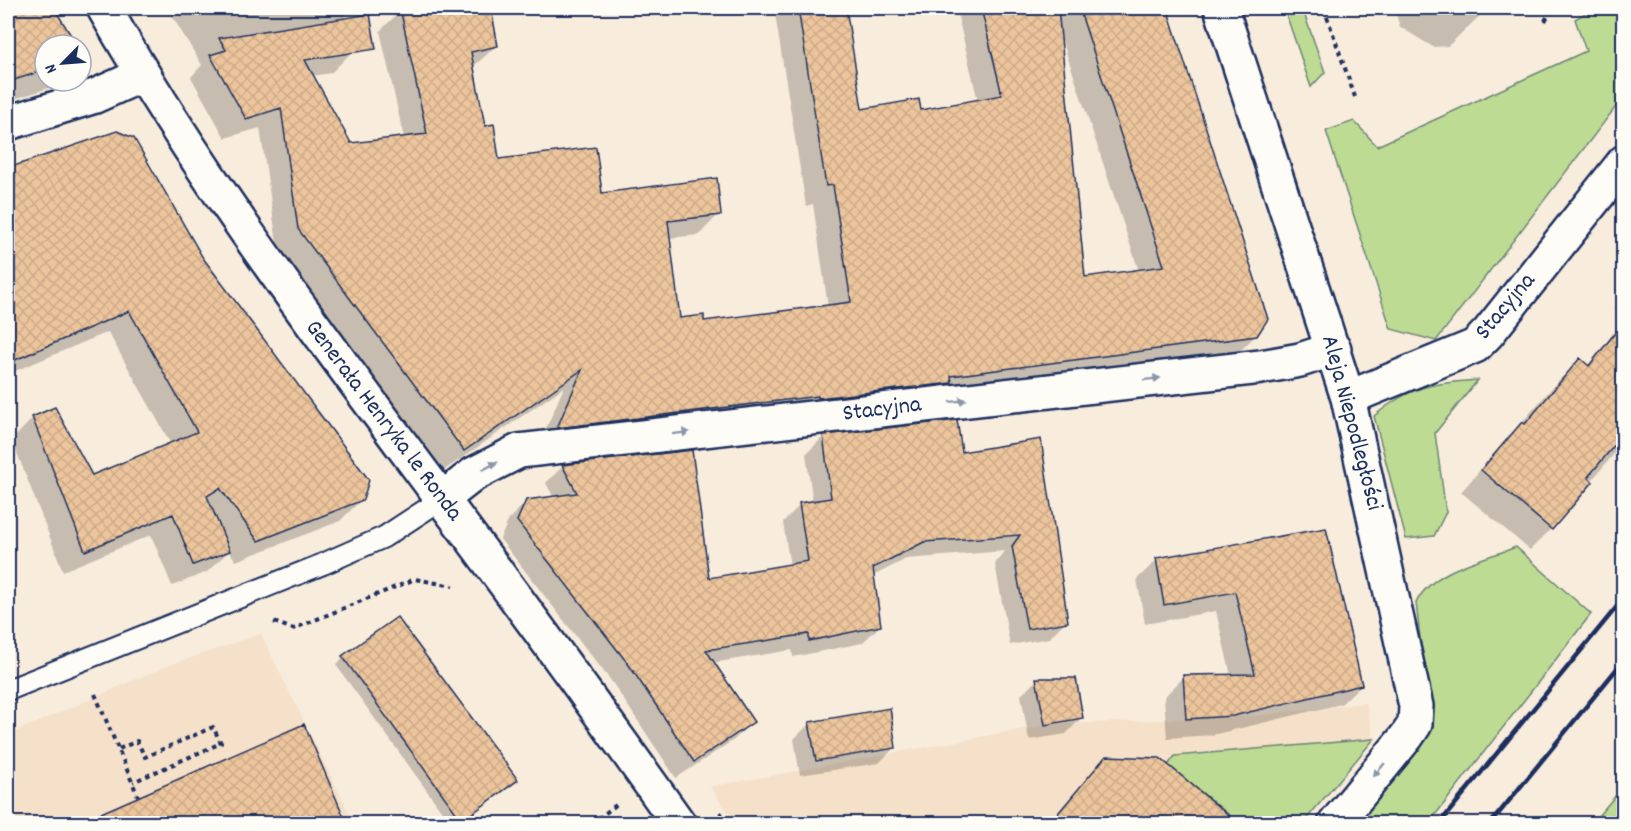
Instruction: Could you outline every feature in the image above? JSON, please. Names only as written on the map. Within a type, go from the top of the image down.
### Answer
[{"type":"street","name":"Generała Henryka le Ronda","points":[[104,8],[142,75],[208,178],[277,278],[442,499],[679,824]]},
{"type":"street","name":"Aleja Niepodległości","points":[[1221,8],[1334,349],[1348,398],[1413,684],[1416,706],[1415,724],[1335,824]]},
{"type":"street","points":[[8,123],[95,96],[142,75]]},
{"type":"street","name":"Stacyjna","points":[[1348,398],[1475,346],[1488,333],[1623,162]]},
{"type":"street","name":"Stacyjna","points":[[442,499],[474,474],[519,451],[1262,366],[1300,360],[1334,349]]},
{"type":"lane","points":[[8,690],[333,560],[384,537],[442,499]]},
{"type":"path","points":[[1324,8],[1355,97]]},
{"type":"path","points":[[1545,21],[1552,8]]},
{"type":"path","points":[[273,622],[293,629],[415,579],[456,587],[489,563]]},
{"type":"path","points":[[91,684],[138,796]]},
{"type":"path","points":[[119,749],[138,741],[145,757],[213,727],[220,743],[133,782]]},
{"type":"path","points":[[591,824],[616,804]]},
{"type":"path","points":[[598,818],[603,824]]},
{"type":"shaded area","points":[[261,634],[354,823],[8,823],[8,735],[167,666]]},
{"type":"shaded area","points":[[1366,703],[1374,739],[1303,823],[736,823],[710,787],[1045,725],[1252,716]]},
{"type":"green space","points":[[1284,8],[1302,8],[1325,72],[1311,87]]},
{"type":"green space","points":[[1594,8],[1623,8],[1623,102],[1618,104],[1436,341],[1391,329],[1326,131],[1354,121],[1377,146],[1586,51],[1575,19]]},
{"type":"green space","points":[[1478,380],[1435,433],[1446,512],[1434,536],[1406,539],[1374,416],[1399,398],[1422,388]]},
{"type":"green space","points":[[1516,547],[1591,614],[1429,823],[1356,824],[1429,714],[1416,603],[1424,591],[1446,574],[1474,561]]},
{"type":"green space","points":[[1374,739],[1303,823],[1239,823],[1168,765],[1175,756]]},
{"type":"green space","points":[[1623,787],[1623,823],[1592,823]]},
{"type":"building","points":[[8,8],[54,8],[70,33],[33,33],[33,74],[8,82]]},
{"type":"building","points":[[400,8],[491,8],[498,46],[471,52],[485,126],[494,124],[499,159],[596,147],[602,193],[717,178],[721,215],[668,221],[680,318],[704,315],[704,321],[851,302],[833,185],[826,186],[798,8],[846,8],[862,109],[919,99],[921,110],[1002,95],[981,8],[1058,8],[1085,277],[1164,266],[1079,8],[1167,8],[1268,319],[1257,336],[951,376],[952,383],[818,398],[818,396],[557,428],[582,370],[464,451],[298,229],[281,108],[246,119],[210,55],[226,50],[219,38],[370,14],[376,49],[305,60],[351,143],[427,134]]},
{"type":"building","points":[[117,131],[134,138],[203,258],[369,480],[363,500],[258,541],[220,488],[207,496],[230,551],[193,565],[173,514],[85,551],[32,417],[55,407],[92,475],[197,432],[129,311],[8,363],[8,168]]},
{"type":"building","points":[[1623,323],[1623,435],[1588,477],[1593,482],[1552,530],[1481,470],[1522,422],[1525,424],[1580,358],[1589,366]]},
{"type":"building","points":[[957,420],[962,452],[1041,439],[1068,622],[1027,629],[1012,546],[1020,535],[924,542],[873,568],[881,626],[809,641],[809,634],[706,650],[754,722],[694,762],[629,665],[517,521],[526,500],[577,493],[562,465],[692,450],[709,578],[808,561],[799,503],[831,498],[823,435]]},
{"type":"building","points":[[1326,528],[1362,685],[1233,716],[1186,719],[1183,675],[1255,674],[1235,592],[1164,605],[1156,558]]},
{"type":"building","points":[[397,617],[518,780],[462,821],[342,656]]},
{"type":"building","points":[[1036,678],[1076,678],[1083,718],[1045,725]]},
{"type":"building","points":[[890,708],[896,748],[816,761],[809,722]]},
{"type":"building","points":[[304,724],[347,824],[76,824]]},
{"type":"building","points":[[1106,756],[1160,758],[1239,824],[1049,824]]},
{"type":"railway","points":[[1439,824],[1624,598]]},
{"type":"railway","points":[[1490,824],[1624,660]]}]
